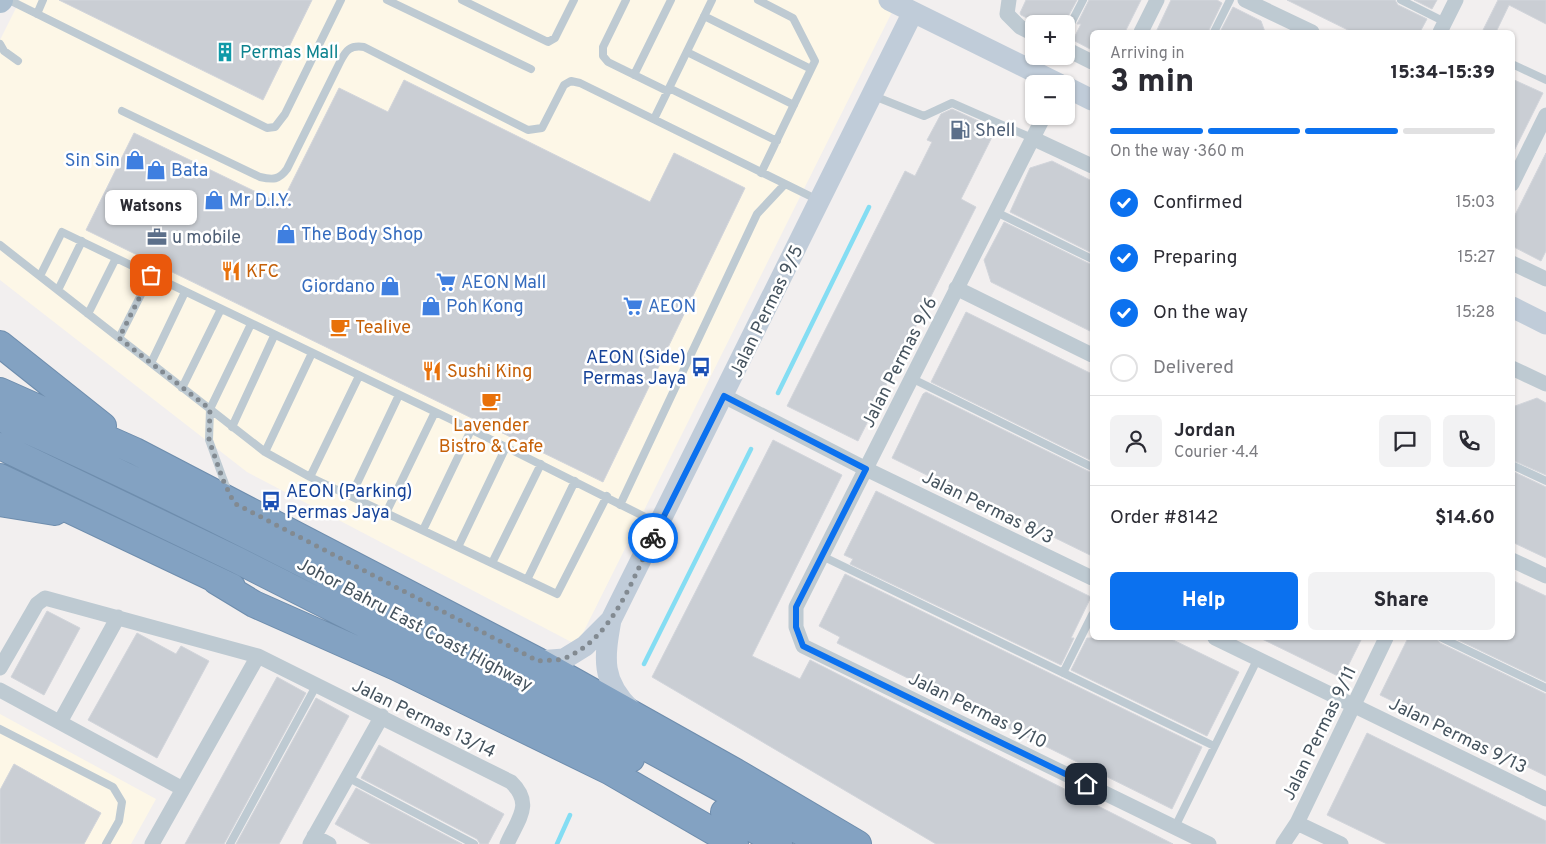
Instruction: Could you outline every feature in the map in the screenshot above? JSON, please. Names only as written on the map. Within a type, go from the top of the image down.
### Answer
[{"type":"highway","points":[[0,344],[135,451]]},
{"type":"highway","points":[[0,391],[135,451],[538,661],[858,844]]},
{"type":"highway","name":"Johor Bahru East Coast Highway","points":[[12,423],[252,538],[562,700],[762,813],[823,844]]},
{"type":"highway","name":"Johor Bahru East Coast Highway","points":[[6,449],[237,560],[526,704],[646,767],[779,844]]},
{"type":"highway","points":[[0,477],[90,518],[216,580],[526,704]]},
{"type":"highway","points":[[0,503],[90,518]]},
{"type":"highway","points":[[216,580],[254,604],[396,667],[609,771],[736,844]]},
{"type":"street","points":[[888,0],[916,6],[1042,75]]},
{"type":"street","points":[[1009,0],[1007,14],[1025,30]]},
{"type":"street","points":[[1142,30],[1157,0]]},
{"type":"street","points":[[1245,0],[1290,28]]},
{"type":"street","points":[[1444,29],[1456,0]]},
{"type":"street","name":"Jalan Permas 9/5","points":[[640,718],[620,699],[607,677],[605,655],[611,620],[660,525],[916,6]]},
{"type":"street","points":[[1075,54],[1090,61]]},
{"type":"street","points":[[1075,92],[1090,99]]},
{"type":"street","points":[[1515,178],[1546,115]]},
{"type":"street","name":"Jalan Permas 9/6","points":[[796,627],[796,607],[994,211],[1039,125]]},
{"type":"street","points":[[1032,138],[1090,165]]},
{"type":"street","points":[[1515,264],[1545,278]]},
{"type":"street","points":[[956,288],[1090,354]]},
{"type":"street","points":[[1515,308],[1546,324]]},
{"type":"street","points":[[1515,373],[1546,384]]},
{"type":"street","name":"Jalan Permas 8/3","points":[[724,396],[866,469],[1090,577]]},
{"type":"street","points":[[1515,561],[1546,576]]},
{"type":"street","name":"Jalan Permas 13/14","points":[[0,668],[40,600],[50,598],[258,656],[316,686],[382,716],[511,782],[522,792],[524,806],[507,844]]},
{"type":"street","points":[[60,722],[118,617]]},
{"type":"street","name":"Jalan Permas 9/5","points":[[538,661],[564,659],[585,646],[611,620]]},
{"type":"street","name":"Jalan Permas 9/10","points":[[796,627],[803,646],[1209,844]]},
{"type":"street","points":[[1219,640],[1353,705]]},
{"type":"street","name":"Jalan Permas 9/11","points":[[1283,844],[1297,823],[1385,640]]},
{"type":"street","points":[[152,844],[258,656]]},
{"type":"street","points":[[0,690],[184,789]]},
{"type":"street","name":"Jalan Permas 9/13","points":[[1353,705],[1546,799]]},
{"type":"street","points":[[329,844],[312,840],[382,716]]},
{"type":"street","points":[[1297,823],[1336,843]]},
{"type":"lane","points":[[9,0],[268,128],[275,128],[285,114],[341,0]]},
{"type":"lane","points":[[36,14],[43,0]]},
{"type":"lane","points":[[387,0],[531,69]]},
{"type":"lane","points":[[462,0],[548,42],[555,38],[574,0]]},
{"type":"lane","points":[[626,0],[602,51],[608,62],[777,141]]},
{"type":"lane","points":[[634,75],[671,0]]},
{"type":"lane","points":[[654,119],[712,0]]},
{"type":"lane","points":[[758,0],[793,18],[815,61],[761,172]]},
{"type":"lane","points":[[1075,16],[1083,0]]},
{"type":"lane","points":[[1215,30],[1230,0]]},
{"type":"lane","points":[[1400,0],[1444,29]]},
{"type":"lane","points":[[704,16],[811,69]]},
{"type":"lane","points":[[0,44],[4,51],[18,61]]},
{"type":"lane","points":[[122,111],[260,177],[273,180],[281,176],[287,168],[346,50],[354,46],[364,47],[528,130],[542,128],[564,85],[571,81],[580,83],[820,201]]},
{"type":"lane","points":[[687,52],[794,105]]},
{"type":"lane","points":[[1515,65],[1546,80]]},
{"type":"lane","points":[[872,95],[924,116],[952,103],[1032,138]]},
{"type":"lane","points":[[620,505],[757,214],[785,184]]},
{"type":"lane","points":[[994,211],[1090,258]]},
{"type":"lane","points":[[40,276],[62,232],[274,336],[435,412],[606,496],[660,525]]},
{"type":"lane","points":[[58,290],[82,242]]},
{"type":"lane","points":[[0,245],[265,452],[310,477],[557,594],[606,496]]},
{"type":"lane","points":[[88,314],[116,258]]},
{"type":"lane","points":[[119,338],[151,275]]},
{"type":"lane","points":[[151,363],[185,292]]},
{"type":"lane","points":[[182,388],[221,309]]},
{"type":"lane","points":[[234,503],[223,480],[209,440],[210,409],[250,324]]},
{"type":"lane","points":[[232,426],[274,336]]},
{"type":"lane","points":[[265,452],[312,353]]},
{"type":"lane","points":[[310,477],[359,376]]},
{"type":"lane","points":[[911,378],[1090,465]]},
{"type":"lane","points":[[351,496],[399,395]]},
{"type":"lane","points":[[386,513],[435,412]]},
{"type":"lane","points":[[423,530],[471,430]]},
{"type":"lane","points":[[458,547],[506,447]]},
{"type":"lane","points":[[492,563],[541,464]]},
{"type":"lane","points":[[1515,466],[1546,481]]},
{"type":"lane","points":[[527,580],[575,481]]},
{"type":"lane","points":[[822,556],[1214,746]]},
{"type":"lane","points":[[1064,674],[1090,620]]},
{"type":"lane","points":[[1446,640],[1546,688]]},
{"type":"lane","points":[[1175,827],[1258,658]]},
{"type":"lane","points":[[230,844],[316,686]]},
{"type":"lane","points":[[0,729],[113,787],[122,802],[119,821],[106,844]]},
{"type":"lane","points":[[347,777],[474,844]]},
{"type":"shaded area","points":[[20,0],[898,0],[577,645],[247,472],[0,280],[0,40]]},
{"type":"shaded area","points":[[0,714],[156,799],[131,844],[0,844]]},
{"type":"building","name":"Permas Mall","points":[[59,0],[312,0],[263,100]]},
{"type":"building","points":[[1026,0],[1077,0],[1069,15],[1025,15],[1025,17],[1020,13]]},
{"type":"building","points":[[1089,0],[1141,0],[1126,30],[1090,30],[1090,49],[1075,41],[1075,36],[1081,24],[1077,24]]},
{"type":"building","points":[[1171,0],[1217,0],[1222,3],[1209,30],[1157,30]]},
{"type":"building","points":[[1287,0],[1395,0],[1398,5],[1427,19],[1421,30],[1348,30]]},
{"type":"building","points":[[1414,0],[1437,0],[1432,9]]},
{"type":"building","points":[[1498,0],[1546,0],[1546,24],[1509,5],[1497,30],[1483,30]]},
{"type":"building","points":[[1233,7],[1261,21],[1264,30],[1221,30]]},
{"type":"building","name":"AEON Mall","points":[[404,80],[650,202],[674,153],[745,188],[603,482],[86,230],[134,133],[281,204],[339,88],[388,112]]},
{"type":"building","points":[[1515,80],[1543,93],[1515,149]]},
{"type":"building","points":[[952,109],[996,129],[961,199],[976,207],[858,441],[787,406],[905,171],[915,176],[932,142],[927,140],[941,114]]},
{"type":"building","points":[[1546,153],[1546,251],[1541,261],[1515,248],[1515,215]]},
{"type":"building","points":[[1052,161],[1090,180],[1090,252],[1010,212],[1030,168]]},
{"type":"building","points":[[1004,222],[1090,264],[1090,331],[991,282],[984,260]]},
{"type":"building","points":[[966,312],[1090,373],[1090,460],[931,382]]},
{"type":"building","points":[[926,392],[1090,472],[1090,555],[892,458],[923,394]]},
{"type":"building","points":[[1537,398],[1546,403],[1546,475],[1515,461],[1515,406]]},
{"type":"building","points":[[773,440],[842,475],[752,656],[800,679],[810,660],[1173,844],[936,844],[652,677]]},
{"type":"building","points":[[1515,472],[1546,487],[1546,558],[1515,543]]},
{"type":"building","points":[[876,491],[1090,597],[1090,599],[1071,638],[1074,638],[1061,665],[850,564],[853,559],[844,555]]},
{"type":"building","points":[[845,574],[1202,747],[1172,809],[837,643],[840,637],[819,626]]},
{"type":"building","points":[[1515,581],[1546,596],[1546,682],[1458,640],[1515,640]]},
{"type":"building","points":[[47,611],[80,628],[44,695],[11,677]]},
{"type":"building","points":[[137,633],[176,654],[181,646],[209,661],[157,758],[88,720]]},
{"type":"building","points":[[1087,638],[1090,638],[1090,640],[1173,640],[1239,672],[1207,736],[1071,670]]},
{"type":"building","points":[[1264,640],[1361,640],[1342,678]]},
{"type":"building","points":[[1407,640],[1438,640],[1440,643],[1546,694],[1546,776],[1380,695]]},
{"type":"building","points":[[277,677],[306,693],[224,844],[185,844]]},
{"type":"building","points":[[316,698],[349,716],[279,844],[236,844]]},
{"type":"building","points":[[1367,733],[1546,821],[1546,844],[1387,844],[1327,815]]},
{"type":"building","points":[[379,745],[504,814],[488,844],[480,844],[477,839],[361,778]]},
{"type":"building","points":[[14,764],[101,813],[84,844],[0,844],[0,790]]},
{"type":"building","points":[[356,788],[462,844],[371,844],[335,824]]},
{"type":"waterway","points":[[778,393],[869,207]]},
{"type":"waterway","points":[[644,664],[751,449]]},
{"type":"waterway","points":[[557,844],[570,815]]},
{"type":"way so far","points":[[151,275],[119,338],[210,409],[209,440],[223,480],[234,503],[538,661],[564,659],[585,646],[611,620],[653,538]]},
{"type":"place","name":"Permas Mall","points":[[225,52]]},
{"type":"place","name":"Shell","points":[[960,130]]},
{"type":"place","name":"Sin Sin","points":[[135,160]]},
{"type":"place","name":"Bata","points":[[156,170]]},
{"type":"place","name":"Mr D.I.Y.","points":[[214,200]]},
{"type":"place","name":"The Body Shop","points":[[286,234]]},
{"type":"place","name":"u mobile","points":[[157,237]]},
{"type":"place","name":"KFC","points":[[231,271]]},
{"type":"place","name":"Watsons","points":[[151,275]]},
{"type":"place","name":"AEON Mall","points":[[446,282]]},
{"type":"place","name":"Giordano","points":[[390,286]]},
{"type":"place","name":"Poh Kong","points":[[431,306]]},
{"type":"place","name":"AEON","points":[[633,306]]},
{"type":"place","name":"Tealive","points":[[340,327]]},
{"type":"place","name":"AEON (Side) Permas Jaya","points":[[701,367]]},
{"type":"place","name":"Sushi King","points":[[432,371]]},
{"type":"place","name":"Lavender Bistro & Cafe","points":[[491,401]]},
{"type":"place","name":"AEON (Parking) Permas Jaya","points":[[271,501]]},
{"type":"route","points":[[653,538],[724,396],[866,469],[796,607],[796,627],[803,646],[1086,784]]}]
